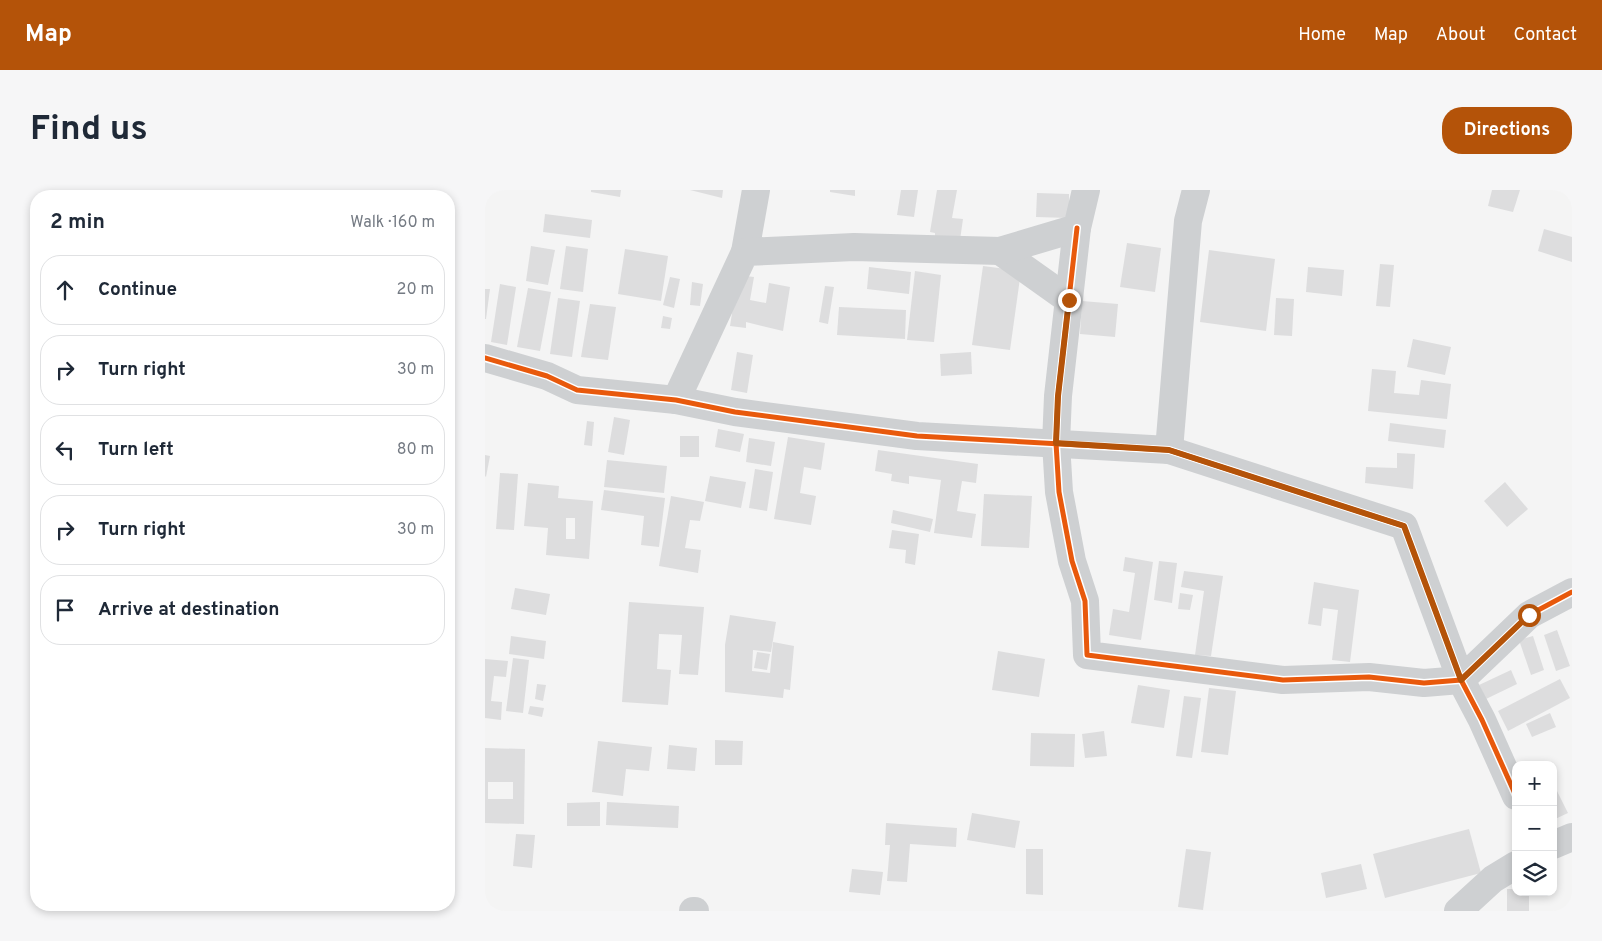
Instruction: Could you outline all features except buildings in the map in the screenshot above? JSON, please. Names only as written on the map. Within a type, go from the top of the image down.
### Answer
[{"type":"street","points":[[677,400],[745,252],[756,190]]},
{"type":"street","points":[[1087,190],[1077,228],[1058,396],[1056,443],[1059,492],[1072,561],[1085,601],[1087,655],[1283,680],[1369,677],[1424,683],[1461,680],[1529,615],[1572,592]]},
{"type":"street","points":[[1169,450],[1188,221],[1196,190]]},
{"type":"street","points":[[745,252],[854,247],[999,251],[1077,228]]},
{"type":"street","points":[[999,251],[1069,300]]},
{"type":"street","points":[[485,358],[547,376],[577,390],[677,400],[735,412],[917,436],[1169,450],[1404,526],[1461,680],[1482,720],[1512,787]]},
{"type":"street","points":[[1557,842],[1572,836]]},
{"type":"street","points":[[1458,911],[1493,879],[1512,867]]},
{"type":"cycle path","points":[[1077,228],[1058,396],[1056,443],[1059,492],[1072,561],[1085,601],[1087,655],[1283,680],[1369,677],[1424,683],[1461,680],[1482,720],[1512,787]]},
{"type":"cycle path","points":[[485,358],[547,376],[577,390],[676,400],[735,412],[917,436],[1169,450],[1404,526],[1461,680],[1529,615],[1572,592]]},
{"type":"route","points":[[1069,300],[1058,396],[1056,443],[1169,450],[1404,526],[1461,680],[1529,615]]}]
